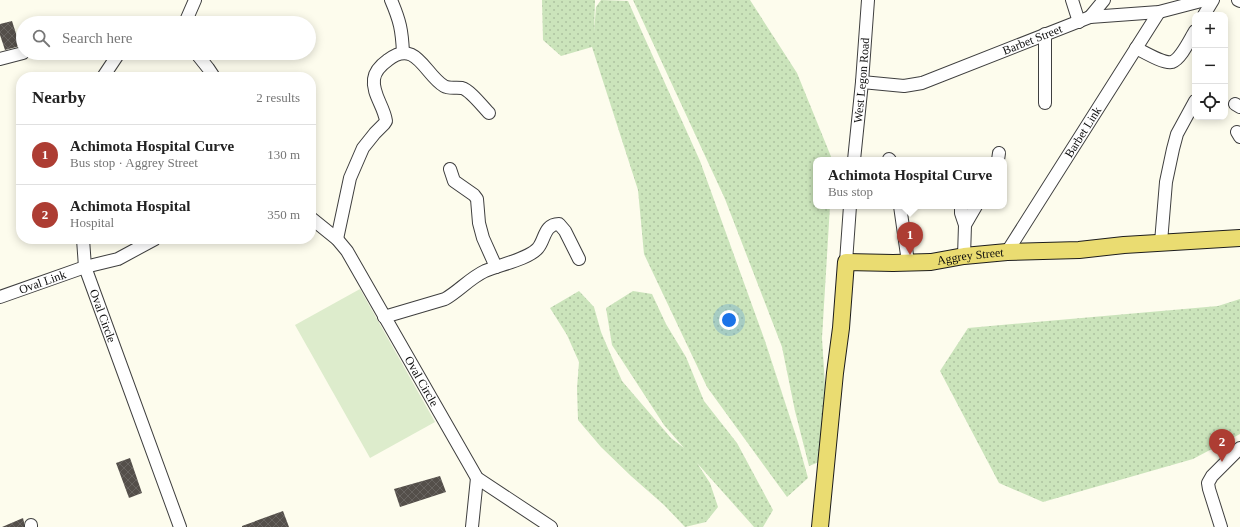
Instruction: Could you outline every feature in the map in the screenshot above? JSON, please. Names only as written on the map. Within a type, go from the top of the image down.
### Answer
[{"type":"main road","name":"Aggrey Street","points":[[846,262],[931,262],[964,256],[1007,252],[1079,250],[1161,242],[1240,238]]},
{"type":"main road","points":[[820,527],[834,373],[841,328],[846,262]]},
{"type":"street","points":[[188,16],[195,0]]},
{"type":"street","points":[[391,0],[402,29],[403,53]]},
{"type":"street","name":"West Legon Road","points":[[854,157],[868,0]]},
{"type":"street","points":[[1072,0],[1079,22]]},
{"type":"street","points":[[1090,17],[1104,0]]},
{"type":"street","name":"Barbet Street","points":[[862,82],[904,86],[922,83],[1090,17],[1159,12],[1205,0]]},
{"type":"street","points":[[1206,12],[1213,0]]},
{"type":"street","name":"Barbet Link","points":[[1007,252],[1159,12]]},
{"type":"street","points":[[1045,34],[1045,103]]},
{"type":"street","points":[[1136,48],[1166,61],[1172,62],[1183,52],[1192,36]]},
{"type":"street","points":[[337,239],[350,178],[363,148],[386,120],[375,92],[374,82],[375,74],[388,60],[403,53],[411,54],[418,59],[445,87],[463,88],[468,91],[489,113]]},
{"type":"street","points":[[0,59],[16,55]]},
{"type":"street","points":[[106,72],[114,60]]},
{"type":"street","points":[[202,60],[211,72]]},
{"type":"street","points":[[1161,242],[1166,182],[1173,149],[1177,134],[1192,106]]},
{"type":"street","points":[[450,169],[454,181],[474,195],[476,199],[479,223],[483,238],[496,267]]},
{"type":"street","points":[[846,262],[850,209]]},
{"type":"street","points":[[900,209],[908,262]]},
{"type":"street","points":[[961,209],[965,225],[964,256]]},
{"type":"street","points":[[965,225],[974,209]]},
{"type":"street","name":"Oval Circle","points":[[316,222],[337,239],[358,269],[384,317],[478,478],[551,527]]},
{"type":"street","points":[[384,317],[445,299],[483,272],[527,256],[538,248],[548,229],[552,225],[559,224],[565,230],[579,259]]},
{"type":"street","name":"Oval Circle","points":[[84,244],[85,267],[180,527]]},
{"type":"street","name":"Oval Link","points":[[0,296],[85,267],[118,259],[146,244]]},
{"type":"street","points":[[1221,527],[1208,483],[1212,476],[1240,448]]},
{"type":"street","points":[[472,527],[478,478]]},
{"type":"green space","points":[[542,0],[595,0],[594,32],[596,7],[601,0],[628,1],[700,161],[765,341],[798,442],[808,478],[787,497],[707,387],[644,254],[638,190],[592,47],[561,56],[543,40]]},
{"type":"green space","points":[[633,0],[750,0],[797,73],[831,157],[813,157],[813,209],[830,209],[822,338],[826,401],[824,460],[809,466],[795,411],[782,347],[725,199]]},
{"type":"green space","points":[[360,289],[435,422],[370,458],[295,325]]},
{"type":"green space","points":[[579,291],[594,307],[601,332],[622,381],[671,438],[684,448],[664,425],[612,345],[606,308],[633,291],[652,294],[666,324],[686,357],[704,401],[737,443],[773,510],[763,527],[754,527],[697,463],[710,483],[718,507],[706,522],[685,527],[664,505],[601,447],[578,420],[577,388],[579,362],[567,335],[550,308]]},
{"type":"green space","points":[[1240,299],[1240,434],[1193,459],[1043,502],[999,483],[940,371],[968,328],[1218,306]]},
{"type":"building","points":[[12,21],[16,34],[16,47],[5,50],[0,35],[0,24]]},
{"type":"building","points":[[130,458],[142,493],[129,498],[116,463]]},
{"type":"building","points":[[440,476],[446,492],[400,507],[394,489]]},
{"type":"building","points":[[283,511],[289,527],[242,527],[242,526]]},
{"type":"building","points":[[23,518],[24,527],[2,527]]},
{"type":"place","name":"Achimota Hospital Curve","points":[[910,255]]},
{"type":"place","name":"Achimota Hospital","points":[[1222,462]]}]
